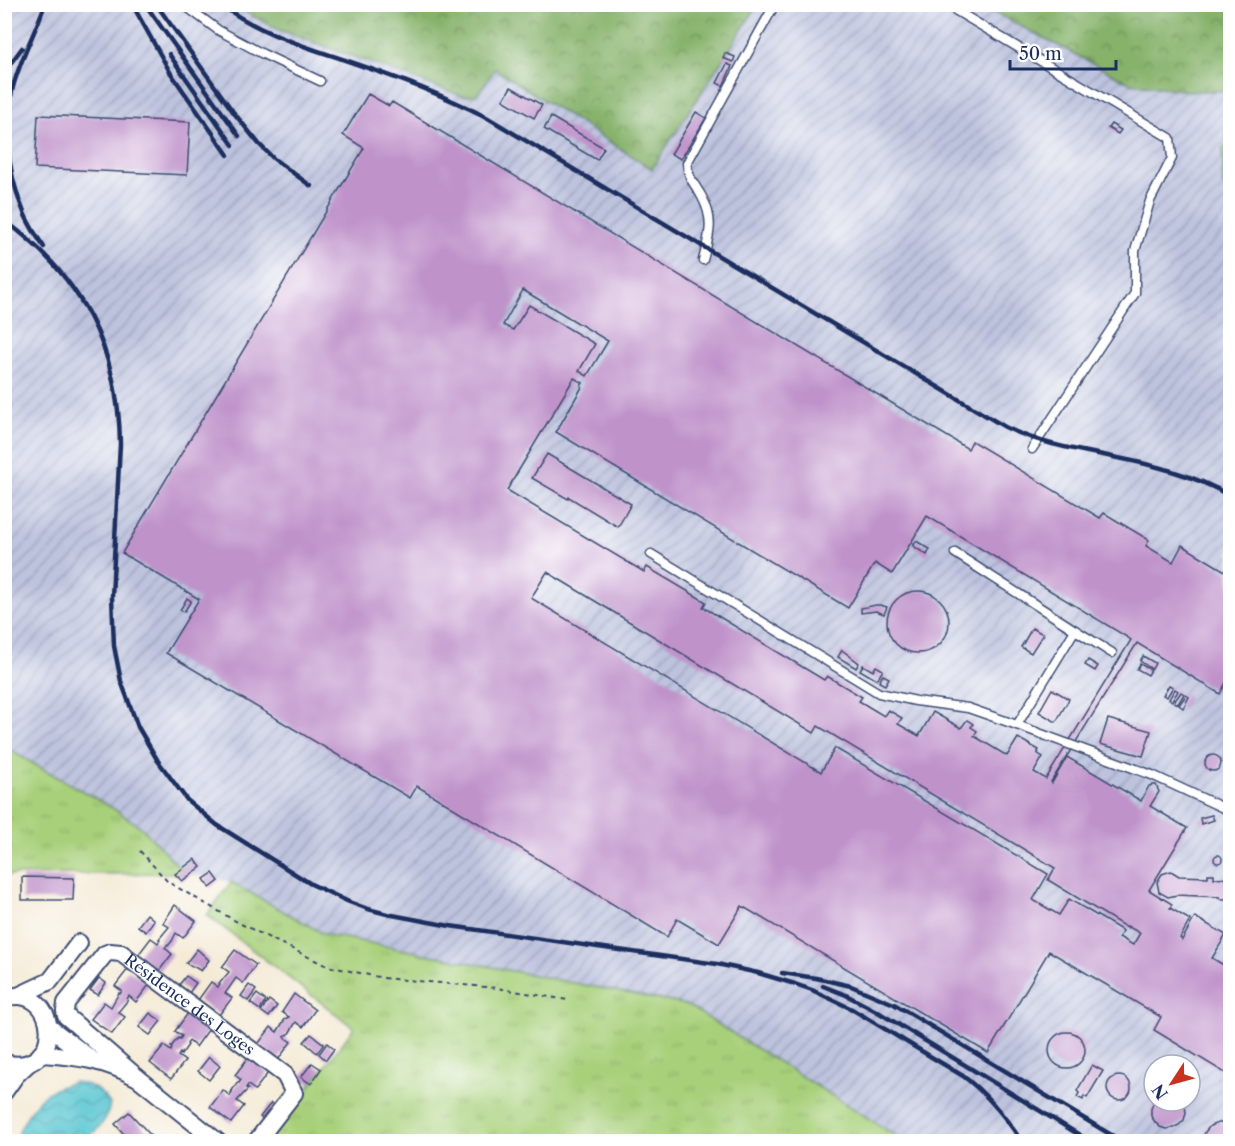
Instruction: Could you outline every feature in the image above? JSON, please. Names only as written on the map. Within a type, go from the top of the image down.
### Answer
[{"type":"street","points":[[11,997],[50,981],[79,943]]},
{"type":"street","name":"Résidence des Loges","points":[[138,1078],[66,1016],[66,1003],[105,954],[110,952],[121,953],[285,1075],[294,1093],[256,1142]]},
{"type":"street","points":[[4,1092],[16,1075],[46,1046],[49,1037],[50,981]]},
{"type":"street","points":[[11,997],[34,1002],[41,1008],[48,1022],[92,1059]]},
{"type":"street","points":[[4,1063],[21,1065],[35,1058],[92,1059],[124,1070],[138,1078],[218,1142]]},
{"type":"lane","points":[[183,4],[218,30],[320,81]]},
{"type":"lane","points":[[703,260],[710,232],[709,215],[702,196],[688,173],[687,163],[775,4]]},
{"type":"lane","points":[[945,4],[1170,138],[1172,158],[1150,201],[1135,251],[1135,293],[1032,449]]},
{"type":"lane","points":[[955,553],[1112,653]]},
{"type":"lane","points":[[651,554],[879,693],[968,708],[1152,775],[1230,811]]},
{"type":"lane","points":[[1017,725],[1075,630]]},
{"type":"path","points":[[140,851],[168,882],[241,924],[327,966],[383,978],[497,988],[568,1000]]},
{"type":"shaded area","points":[[5,5],[1230,5],[1230,1141],[905,1141],[687,1005],[324,934],[231,882],[185,873],[141,827],[111,807],[5,747]]},
{"type":"green space","points":[[233,5],[758,5],[652,169],[495,69],[477,95],[462,96],[277,29]]},
{"type":"green space","points":[[980,5],[1230,5],[1230,91],[1188,91],[1130,83]]},
{"type":"green space","points":[[1230,142],[1230,186],[1223,185],[1223,147]]},
{"type":"green space","points":[[4,747],[111,807],[141,827],[185,873],[5,875]]},
{"type":"green space","points":[[231,882],[324,934],[687,1005],[905,1141],[268,1141],[354,1028],[207,915]]},
{"type":"water","points":[[74,1082],[95,1088],[110,1104],[104,1121],[97,1129],[84,1141],[15,1141],[26,1117],[43,1096],[54,1089]]},
{"type":"building","points":[[725,53],[735,57],[733,62],[723,58]]},
{"type":"building","points":[[727,64],[732,66],[723,86],[717,83]]},
{"type":"building","points":[[511,87],[542,105],[534,118],[503,100]]},
{"type":"building","points":[[368,94],[389,106],[392,102],[968,449],[972,441],[1100,518],[1104,513],[1149,540],[1146,546],[1173,562],[1182,545],[1230,574],[1230,675],[1220,694],[1137,643],[1051,782],[1067,757],[1141,801],[1149,786],[1156,785],[1159,792],[1150,806],[1187,828],[1149,890],[1172,904],[1170,908],[1190,920],[1180,938],[1182,940],[1195,917],[1226,935],[1212,958],[1230,969],[1230,1076],[1202,1059],[1202,1053],[1192,1053],[1154,1030],[1161,1017],[1049,951],[988,1053],[742,906],[719,944],[677,919],[667,937],[417,786],[410,798],[166,653],[199,599],[122,553],[364,148],[343,135]],"holes":[[[523,290],[608,341],[587,376],[579,371],[595,344],[529,305],[513,330],[503,325]],[[574,378],[583,383],[582,387],[556,432],[848,608],[875,563],[892,574],[927,516],[1131,640],[1046,779],[1034,772],[1043,757],[1037,753],[1039,750],[1018,738],[1007,756],[974,736],[977,731],[967,720],[961,728],[933,712],[919,736],[898,724],[902,718],[888,710],[884,716],[859,701],[862,697],[827,676],[824,680],[703,607],[706,602],[647,567],[644,572],[507,490]],[[547,572],[814,733],[818,726],[1055,868],[1048,880],[1127,928],[1127,926],[1140,933],[1133,945],[1119,937],[1123,931],[1069,899],[1059,915],[1033,900],[1048,874],[835,748],[821,772],[531,598]]]},
{"type":"building","points":[[696,112],[706,118],[681,159],[671,154]]},
{"type":"building","points":[[38,115],[190,122],[187,175],[35,168]]},
{"type":"building","points":[[551,117],[604,148],[597,160],[544,129]]},
{"type":"building","points":[[1111,124],[1121,130],[1118,134],[1108,128]]},
{"type":"building","points":[[547,454],[631,504],[618,527],[569,497],[568,499],[532,478]]},
{"type":"building","points":[[916,541],[930,549],[927,555],[913,546]]},
{"type":"building","points":[[918,591],[935,596],[940,600],[944,605],[949,622],[944,639],[940,644],[935,648],[918,653],[901,648],[896,644],[892,639],[887,622],[892,605],[896,600],[901,596]]},
{"type":"building","points":[[187,598],[191,601],[184,612],[180,610]]},
{"type":"building","points":[[876,605],[887,607],[884,614],[876,611],[861,613],[861,608]]},
{"type":"building","points":[[1032,628],[1043,634],[1031,653],[1021,647]]},
{"type":"building","points":[[842,650],[859,663],[856,668],[838,657]]},
{"type":"building","points":[[1143,656],[1155,663],[1152,669],[1140,661]]},
{"type":"building","points":[[1088,660],[1098,666],[1095,671],[1085,665]]},
{"type":"building","points":[[1140,664],[1151,670],[1148,675],[1137,669]]},
{"type":"building","points":[[863,665],[873,671],[876,666],[883,670],[877,680],[860,670]]},
{"type":"building","points":[[883,675],[889,678],[885,685],[879,682]]},
{"type":"building","points":[[1169,685],[1173,687],[1167,697],[1163,695]]},
{"type":"building","points":[[1052,689],[1069,699],[1056,722],[1039,712]]},
{"type":"building","points":[[1175,689],[1178,691],[1172,701],[1169,699]]},
{"type":"building","points":[[1181,692],[1184,694],[1178,704],[1174,702]]},
{"type":"building","points":[[1186,695],[1189,697],[1183,708],[1179,705]]},
{"type":"building","points":[[1108,719],[1151,731],[1143,756],[1100,744]]},
{"type":"building","points":[[1213,755],[1221,763],[1213,771],[1205,763]]},
{"type":"building","points":[[1212,815],[1214,820],[1201,824],[1200,818]]},
{"type":"building","points":[[1218,855],[1222,859],[1218,863],[1214,859]]},
{"type":"building","points":[[195,859],[201,867],[182,881],[175,874]]},
{"type":"building","points":[[1171,871],[1179,876],[1208,877],[1208,874],[1214,874],[1214,878],[1230,877],[1230,899],[1177,895],[1168,897],[1159,892],[1157,882],[1162,874]]},
{"type":"building","points":[[213,873],[219,881],[210,888],[204,879]]},
{"type":"building","points":[[22,877],[74,878],[73,900],[22,900]]},
{"type":"building","points":[[175,905],[196,921],[183,938],[176,933],[167,945],[165,948],[172,954],[159,971],[138,955],[151,938],[158,943],[169,927],[163,923]]},
{"type":"building","points":[[147,914],[154,920],[146,932],[138,926]]},
{"type":"building","points":[[197,949],[209,960],[201,971],[186,963]]},
{"type":"building","points":[[235,950],[256,965],[243,983],[236,978],[225,993],[232,998],[219,1015],[198,1000],[211,982],[218,987],[220,985],[229,972],[222,967]]},
{"type":"building","points":[[128,969],[149,985],[136,1002],[129,996],[118,1012],[125,1017],[112,1034],[91,1019],[104,1002],[111,1007],[122,991],[115,986]]},
{"type":"building","points":[[186,976],[196,983],[189,993],[179,985]]},
{"type":"building","points":[[99,978],[106,983],[98,995],[90,990]]},
{"type":"building","points":[[249,985],[256,990],[248,1001],[241,996]]},
{"type":"building","points":[[257,994],[266,1001],[260,1010],[250,1003]]},
{"type":"building","points":[[294,994],[315,1010],[303,1027],[296,1022],[288,1035],[284,1037],[291,1042],[278,1060],[258,1044],[271,1027],[277,1032],[285,1019],[289,1017],[282,1012]]},
{"type":"building","points":[[269,1000],[277,1006],[269,1017],[261,1011]]},
{"type":"building","points":[[150,1013],[161,1021],[150,1035],[139,1027]]},
{"type":"building","points":[[188,1013],[209,1029],[196,1047],[189,1041],[181,1055],[180,1053],[178,1056],[185,1061],[171,1079],[150,1063],[164,1046],[171,1051],[171,1047],[182,1036],[175,1031]]},
{"type":"building","points":[[1067,1032],[1080,1037],[1085,1050],[1080,1063],[1067,1068],[1054,1063],[1049,1050],[1054,1037]]},
{"type":"building","points":[[311,1034],[324,1044],[317,1053],[304,1042]]},
{"type":"building","points":[[327,1043],[334,1049],[326,1060],[319,1054]]},
{"type":"building","points":[[209,1057],[220,1066],[209,1080],[198,1071]]},
{"type":"building","points":[[248,1058],[268,1073],[255,1090],[248,1085],[246,1088],[248,1089],[237,1101],[244,1106],[231,1123],[210,1107],[223,1090],[230,1096],[241,1080],[235,1075]]},
{"type":"building","points":[[312,1063],[321,1069],[311,1084],[301,1077]]},
{"type":"building","points":[[1092,1065],[1103,1071],[1087,1098],[1084,1096],[1083,1100],[1077,1097],[1079,1093],[1077,1091]]},
{"type":"building","points":[[1119,1076],[1127,1080],[1131,1088],[1127,1096],[1119,1100],[1111,1096],[1107,1088],[1111,1080]]},
{"type":"building","points":[[271,1103],[276,1107],[266,1121],[260,1117]]},
{"type":"building","points":[[129,1112],[155,1140],[153,1142],[131,1142],[115,1124]]},
{"type":"building","points":[[1151,1113],[1186,1113],[1179,1125],[1166,1129],[1160,1127]]},
{"type":"building","points":[[1218,1123],[1230,1125],[1230,1142],[1202,1142],[1210,1126]]},
{"type":"railway","points":[[44,247],[25,215],[13,181],[7,127],[17,74],[45,4]]},
{"type":"railway","points":[[132,4],[170,72],[228,155]]},
{"type":"railway","points":[[145,4],[239,136]]},
{"type":"railway","points":[[156,4],[259,144],[274,159],[311,186]]},
{"type":"railway","points":[[220,4],[234,14],[279,37],[416,86],[488,118],[1005,427],[1055,445],[1171,471],[1216,488],[1230,496]]},
{"type":"railway","points":[[4,72],[22,48]]},
{"type":"railway","points":[[169,54],[233,145]]},
{"type":"railway","points":[[4,220],[31,242],[74,290],[103,346],[118,409],[120,444],[112,597],[114,646],[121,681],[138,727],[158,761],[187,800],[217,825],[311,884],[368,909],[450,926],[717,964],[758,973],[812,990],[850,1008],[963,1076],[995,1106],[1022,1142]]},
{"type":"railway","points":[[782,973],[851,986],[894,1004],[1123,1142]]},
{"type":"railway","points":[[823,986],[878,1012],[1091,1142]]}]
